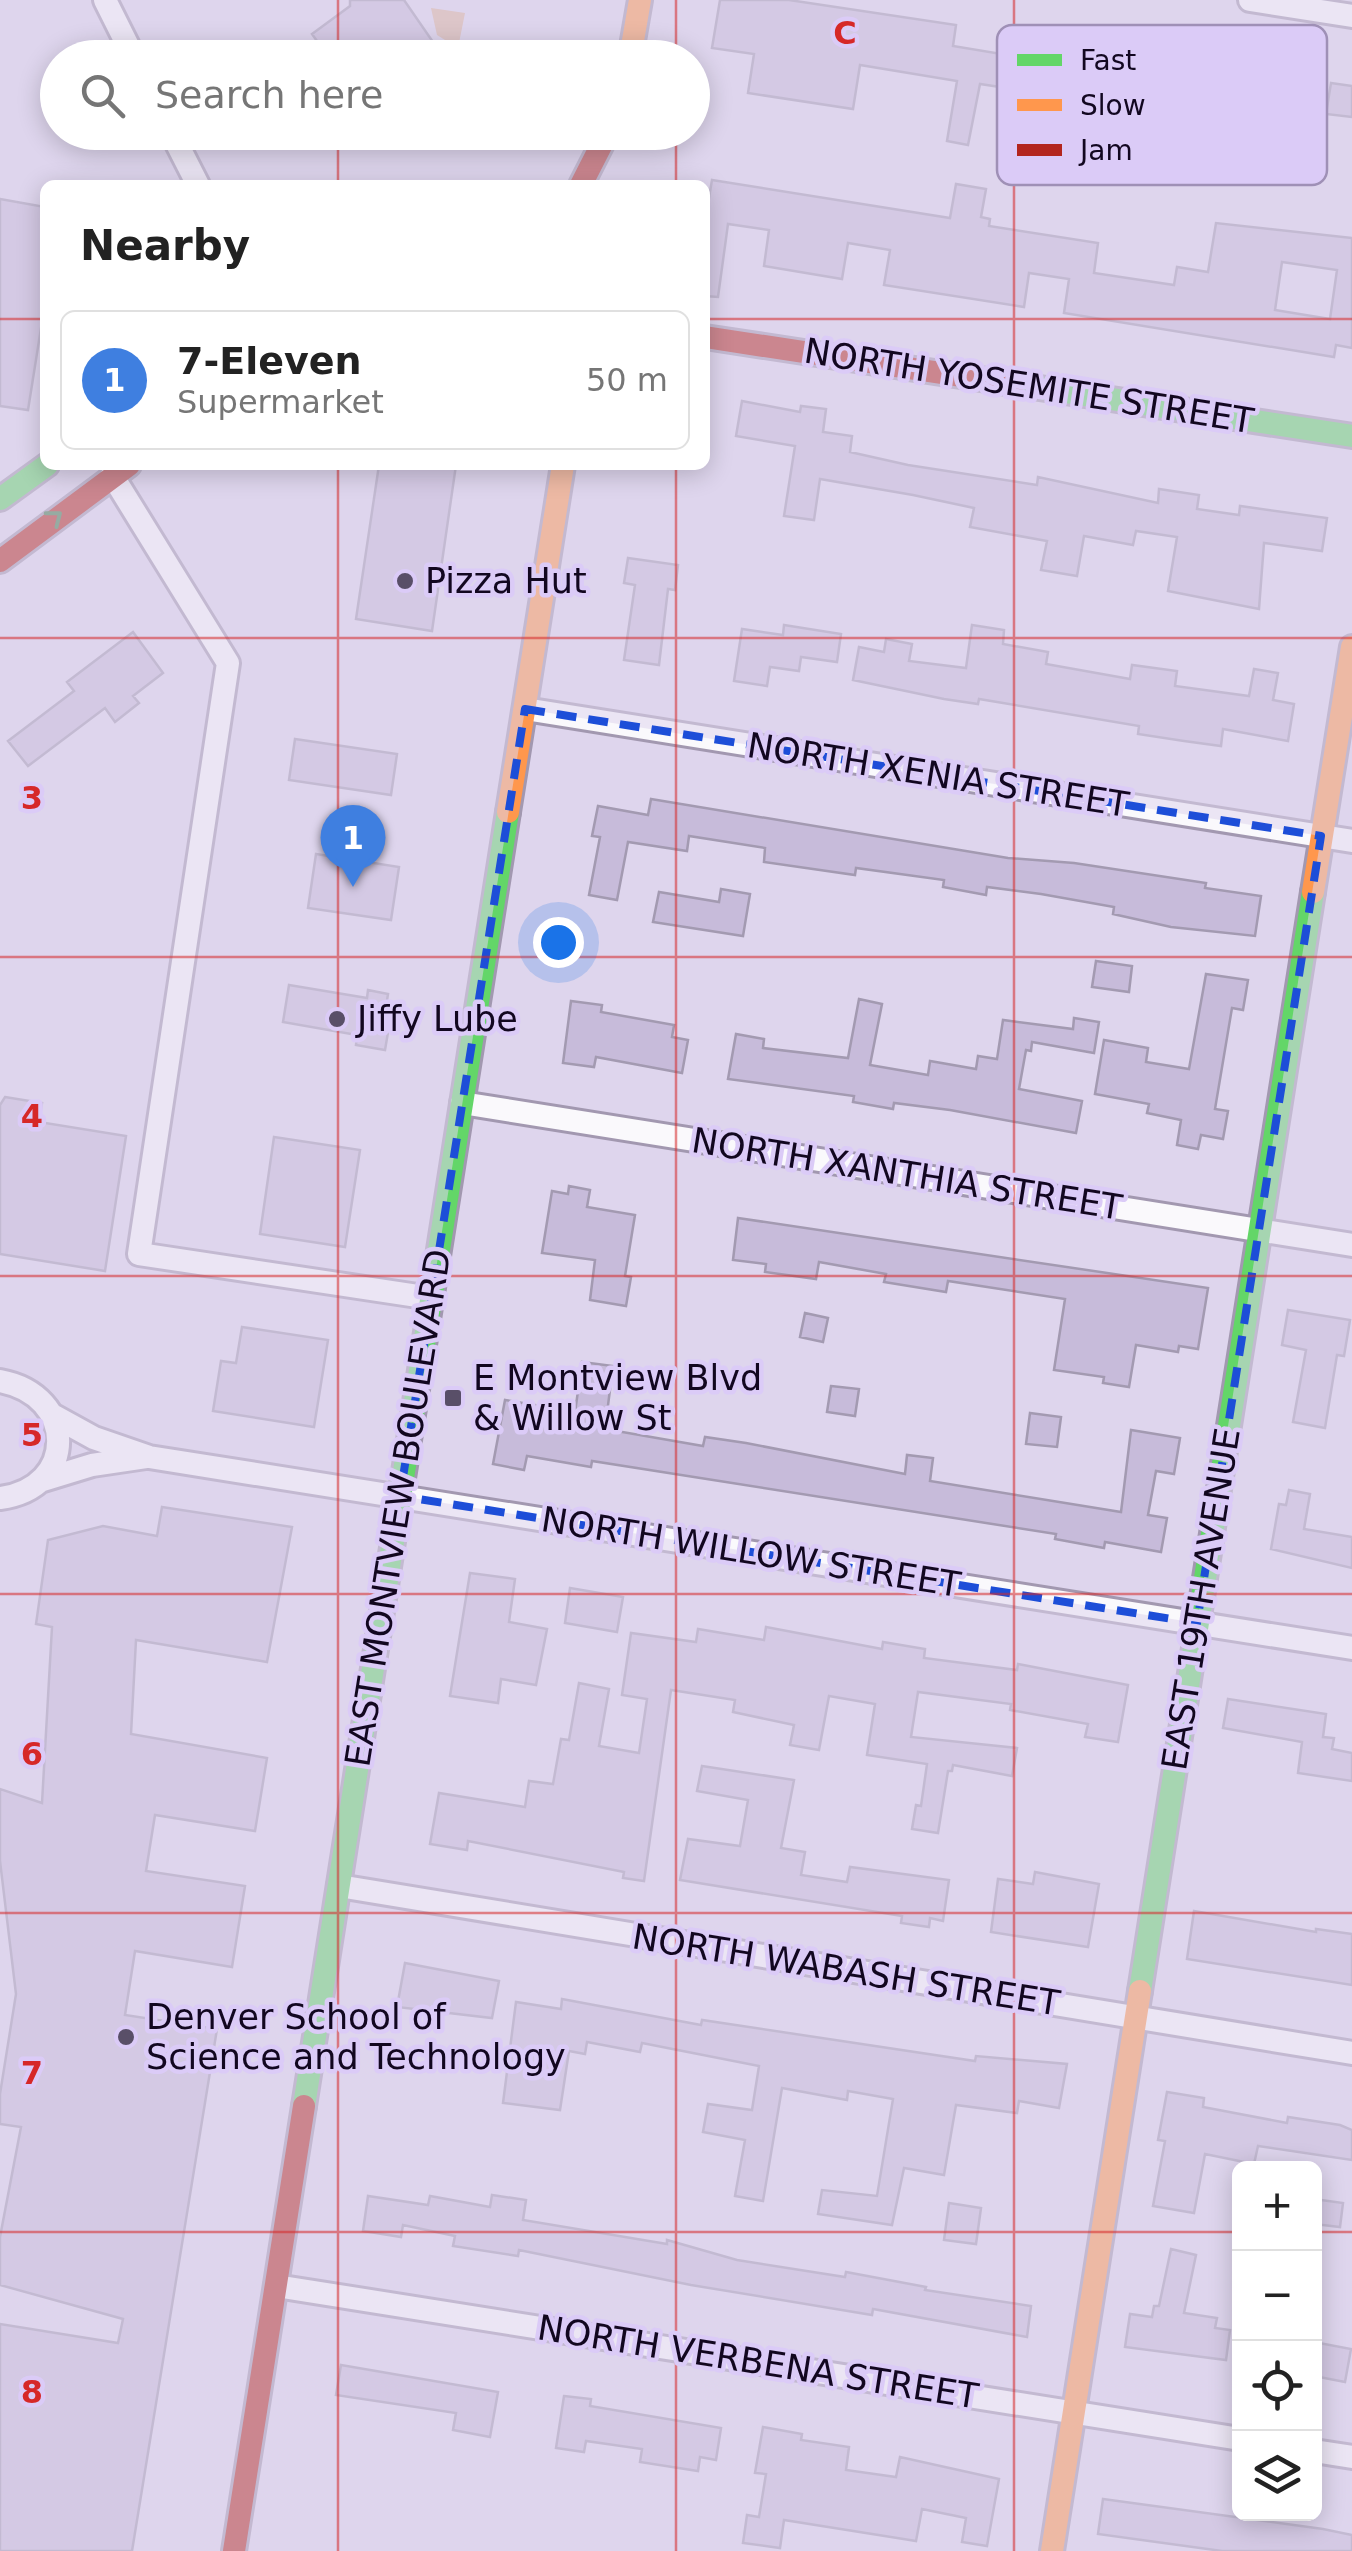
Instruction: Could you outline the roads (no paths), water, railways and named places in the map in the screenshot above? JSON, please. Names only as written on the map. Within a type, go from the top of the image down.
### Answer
[{"type":"main road","points":[[633,40],[640,0]]},
{"type":"main road","points":[[584,180],[599,150]]},
{"type":"main road","points":[[611,180],[615,150]]},
{"type":"main road","name":"NORTH YOSEMITE STREET","points":[[710,338],[1352,436]]},
{"type":"main road","points":[[0,499],[40,470]]},
{"type":"main road","points":[[0,561],[121,470]]},
{"type":"main road","points":[[548,470],[554,520]]},
{"type":"main road","name":"EAST MONTVIEW BOULEVARD","points":[[234,2551],[562,470]]},
{"type":"main road","name":"EAST 19TH AVENUE","points":[[1052,2551],[1352,647]]},
{"type":"street","points":[[105,0],[125,40]]},
{"type":"street","points":[[1250,0],[1352,16]]},
{"type":"street","points":[[181,150],[196,180]]},
{"type":"street","points":[[121,470],[228,663],[139,1254],[431,1298]]},
{"type":"street","name":"NORTH XENIA STREET","points":[[524,709],[1352,840]]},
{"type":"street","name":"NORTH XANTHIA STREET","points":[[462,1103],[1352,1246]]},
{"type":"street","name":"NORTH WILLOW STREET","points":[[0,1381],[21,1385],[41,1397],[54,1416],[94,1438],[149,1457],[1352,1648]]},
{"type":"street","points":[[43,1480],[55,1460],[59,1438],[54,1416]]},
{"type":"street","name":"NORTH WILLOW STREET","points":[[0,1498],[24,1493],[43,1480],[92,1465],[149,1457]]},
{"type":"street","name":"NORTH WABASH STREET","points":[[340,1886],[1352,2053]]},
{"type":"street","name":"NORTH VERBENA STREET","points":[[276,2286],[1232,2438]]},
{"type":"street","points":[[1322,2452],[1352,2457]]},
{"type":"place","name":"Pizza Hut","points":[[405,581]]},
{"type":"place","name":"7-Eleven","points":[[353,887]]},
{"type":"place","name":"Jiffy Lube","points":[[337,1019]]},
{"type":"place","name":"E Montview Blvd & Willow St","points":[[453,1398]]},
{"type":"place","name":"Denver School of Science and Technology","points":[[126,2037]]}]
